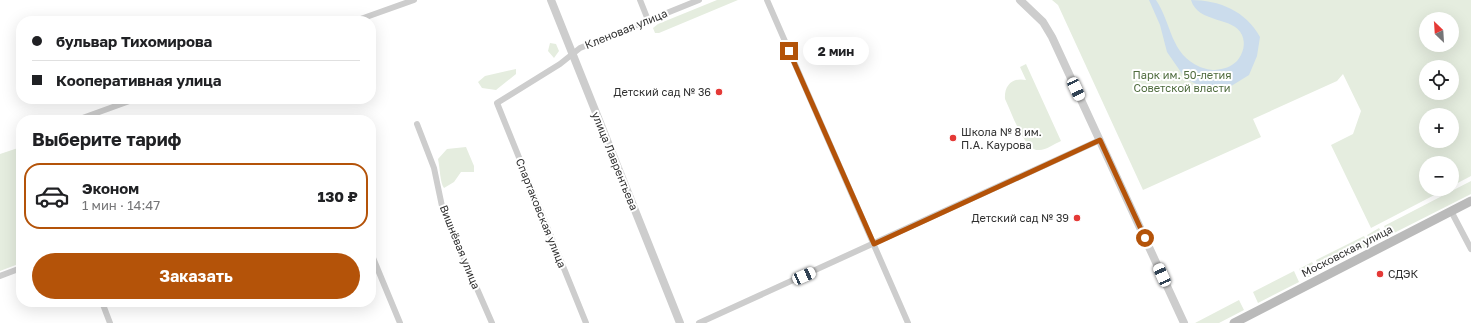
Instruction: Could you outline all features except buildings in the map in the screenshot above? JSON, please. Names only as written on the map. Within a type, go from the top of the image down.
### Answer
[{"type":"main road","name":"Московская улица","points":[[1234,323],[1471,201]]},
{"type":"street","points":[[369,16],[414,0]]},
{"type":"street","name":"улица Лаврентьева","points":[[551,0],[680,323]]},
{"type":"street","points":[[640,0],[648,20]]},
{"type":"street","name":"Кленовая улица","points":[[496,103],[560,64],[580,48],[699,0]]},
{"type":"street","points":[[767,0],[908,323]]},
{"type":"street","points":[[1020,0],[1043,22],[1052,37],[1184,323]]},
{"type":"street","name":"Спартаковская улица","points":[[496,103],[586,323]]},
{"type":"street","points":[[92,115],[121,104]]},
{"type":"street","name":"Вишнёвая улица","points":[[417,124],[434,168],[443,211],[492,323]]},
{"type":"street","points":[[699,323],[1100,140]]},
{"type":"street","points":[[1451,211],[1471,249]]},
{"type":"street","points":[[376,265],[400,323]]},
{"type":"street","points":[[0,276],[16,270]]},
{"type":"street","points":[[104,307],[110,323]]},
{"type":"green space","points":[[717,0],[738,0],[659,33],[655,33],[653,28],[658,24]]},
{"type":"green space","name":"Парк им. 50-летия Советской власти","points":[[1052,0],[1471,0],[1471,176],[1459,182],[1459,156],[1419,156],[1419,196],[1433,196],[1371,228],[1331,145],[1353,134],[1361,111],[1343,74],[1337,81],[1253,119],[1261,137],[1143,190],[1058,5]]},
{"type":"green space","points":[[550,43],[556,44],[559,51],[554,58],[548,51]]},
{"type":"green space","points":[[1026,64],[1061,141],[1041,150],[1033,148],[1023,137],[1005,99],[1006,90],[1013,81],[1021,79],[1026,80],[1020,67]]},
{"type":"green space","points":[[516,69],[516,74],[496,90],[482,88],[478,82],[485,76]]},
{"type":"green space","points":[[466,147],[474,166],[474,172],[461,172],[454,182],[444,188],[438,159],[447,149]]},
{"type":"green space","points":[[16,149],[16,265],[0,271],[0,154]]},
{"type":"green space","points":[[1471,181],[1471,194],[1392,234],[1387,232],[1384,226],[1442,196],[1459,196],[1459,187]]},
{"type":"green space","points":[[1379,228],[1383,235],[1382,239],[1372,243],[1367,235]]},
{"type":"green space","points":[[1364,236],[1367,242],[1366,247],[1324,269],[1319,267],[1316,260]]},
{"type":"green space","points":[[1312,262],[1316,269],[1315,274],[1304,279],[1299,269]]},
{"type":"green space","points":[[1294,271],[1299,282],[1258,303],[1253,292]]},
{"type":"green space","points":[[1239,300],[1244,310],[1219,323],[1195,323]]},
{"type":"water","points":[[1149,0],[1156,0],[1177,46],[1183,54],[1190,61],[1209,70],[1224,68],[1237,61],[1243,49],[1243,38],[1238,29],[1232,25],[1208,17],[1201,13],[1195,8],[1191,0],[1212,2],[1221,5],[1231,9],[1247,20],[1260,37],[1257,56],[1249,75],[1228,88],[1198,85],[1185,78],[1167,52],[1160,25]]},
{"type":"place","name":"Детский сад № 36","points":[[719,92]]},
{"type":"place","name":"Школа № 8 им. П.А. Каурова","points":[[953,138]]},
{"type":"place","name":"Детский сад № 39","points":[[1077,218]]},
{"type":"place","name":"СДЭК","points":[[1380,274]]},
{"type":"route","points":[[789,51],[874,244],[1100,140],[1145,238]]}]
